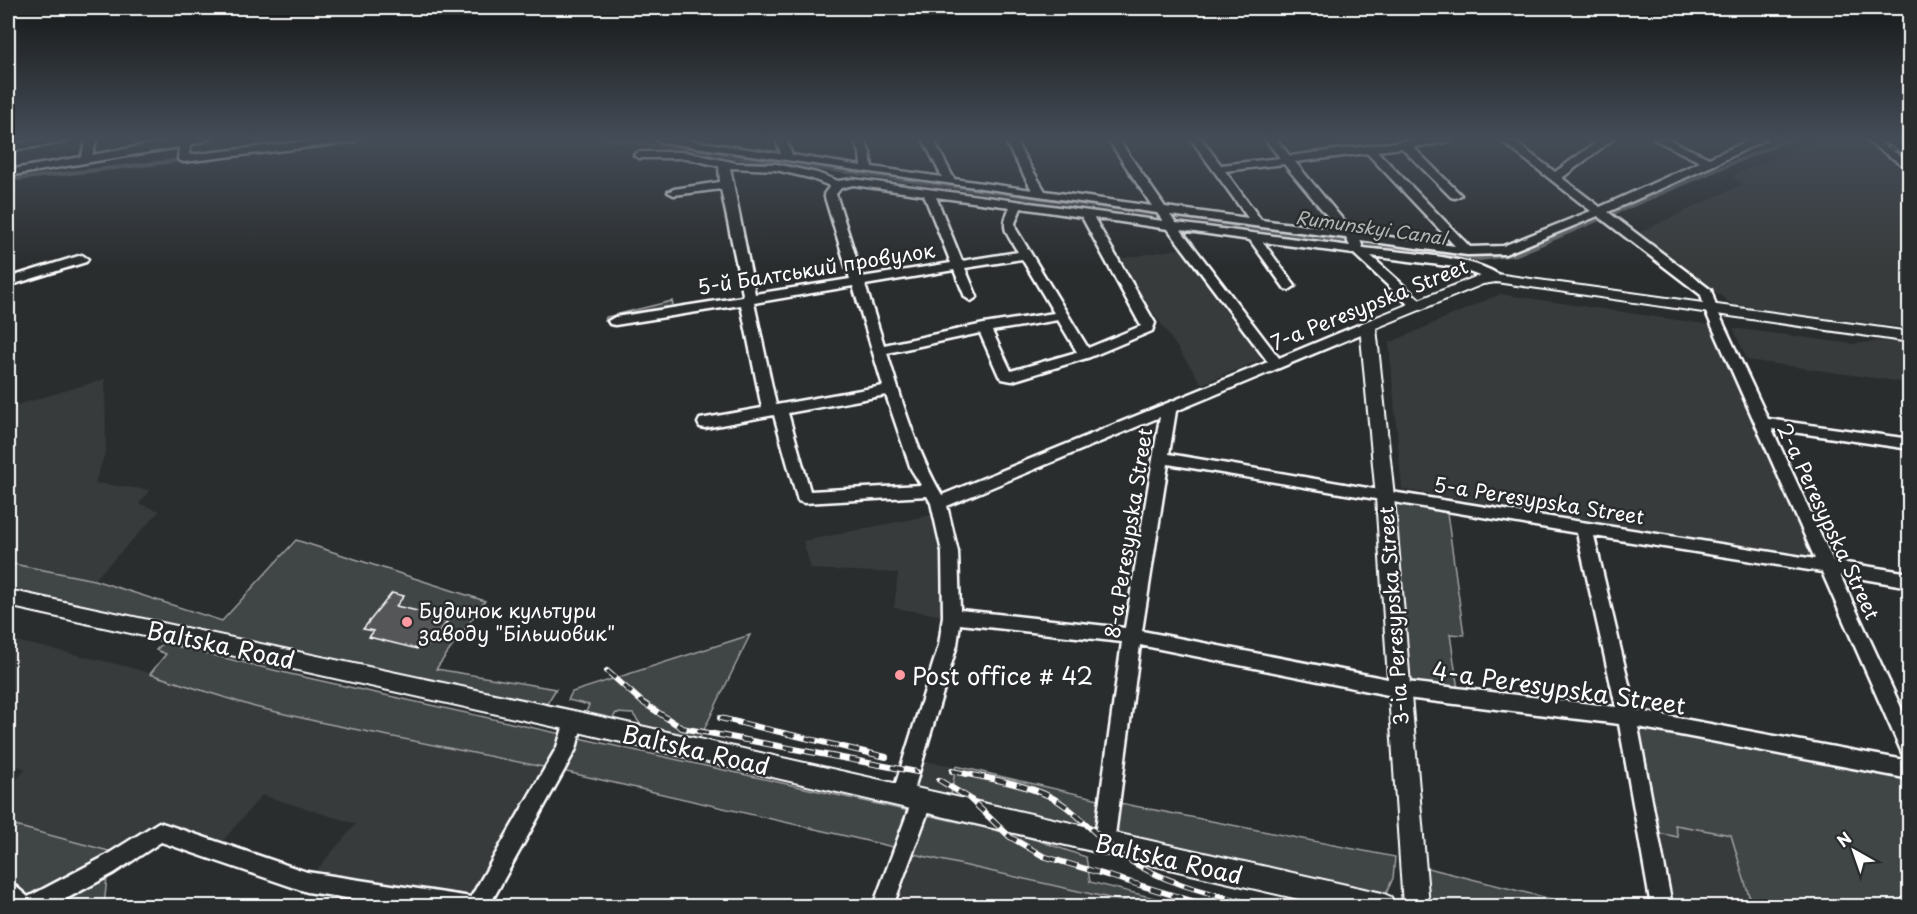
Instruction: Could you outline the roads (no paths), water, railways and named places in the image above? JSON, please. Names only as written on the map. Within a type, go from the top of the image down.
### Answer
[{"type":"main road","name":"7-a Peresypska Street","points":[[1368,326],[1480,280],[1496,278],[1910,337]]},
{"type":"main road","name":"3-ia Peresypska Street","points":[[1368,326],[1385,497],[1416,906]]},
{"type":"main road","name":"Baltska Road","points":[[8,598],[574,721],[1382,906]]},
{"type":"street","points":[[726,182],[749,294],[748,299],[775,410]]},
{"type":"street","points":[[829,182],[837,185],[853,182],[1086,214],[1257,223],[1354,244],[1456,262],[1471,266],[1496,278]]},
{"type":"street","points":[[950,182],[1040,193],[1254,237],[1488,252],[1505,250],[1668,182]]},
{"type":"street","points":[[1033,182],[1040,193]]},
{"type":"street","points":[[1142,182],[1167,219],[1277,364]]},
{"type":"street","points":[[1227,182],[1257,223]]},
{"type":"street","points":[[1306,182],[1354,244],[1416,305]]},
{"type":"street","points":[[1407,182],[1467,251]]},
{"type":"street","points":[[1442,182],[1455,195]]},
{"type":"street","name":"2-a Peresypska Street","points":[[1559,182],[1598,213],[1620,225],[1707,293],[1711,309],[1910,749]]},
{"type":"street","points":[[674,192],[726,185]]},
{"type":"street","points":[[837,185],[830,194],[915,459],[935,496],[950,552],[952,616],[948,645],[912,799],[883,906]]},
{"type":"street","points":[[928,192],[971,297]]},
{"type":"street","points":[[1017,204],[1009,224],[1010,229],[1085,354]]},
{"type":"street","points":[[984,328],[1006,376],[1012,376],[1085,354],[1147,328],[1149,323],[1086,214]]},
{"type":"street","points":[[1254,237],[1289,286]]},
{"type":"street","name":"5-й Балтський провулок","points":[[615,321],[1024,255]]},
{"type":"street","points":[[8,282],[81,259]]},
{"type":"street","points":[[879,350],[984,328],[1061,316]]},
{"type":"street","name":"7-a Peresypska Street","points":[[775,410],[804,496],[935,496],[1169,409],[1368,326]]},
{"type":"street","points":[[705,423],[893,389]]},
{"type":"street","name":"8-a Peresypska Street","points":[[1104,843],[1132,636],[1163,458],[1169,409]]},
{"type":"street","points":[[1762,423],[1910,444]]},
{"type":"street","name":"5-a Peresypska Street","points":[[1163,458],[1385,497],[1910,580]]},
{"type":"street","points":[[1584,528],[1627,717],[1661,906]]},
{"type":"street","name":"4-a Peresypska Street","points":[[952,616],[1132,636],[1398,689],[1627,717],[1910,770]]},
{"type":"street","points":[[478,906],[566,749],[574,721]]},
{"type":"street","points":[[32,906],[107,866],[159,832],[307,882],[466,906]]},
{"type":"street","points":[[8,893],[23,906]]},
{"type":"waterway","name":"Rumunskyi Canal","points":[[919,182],[1480,258],[1514,254],[1688,182]]},
{"type":"railway","points":[[607,671],[642,702],[682,728],[917,772]]},
{"type":"railway","points":[[720,718],[886,757]]},
{"type":"railway","points":[[952,771],[1038,791],[1059,801],[1120,854],[1152,873],[1187,886],[1260,906]]},
{"type":"railway","points":[[939,780],[969,798],[1010,837],[1043,856],[1209,906]]},
{"type":"place","name":"Будинок культури заводу \"Більшовик\"","points":[[407,622]]},
{"type":"place","name":"Post office # 42","points":[[900,675]]}]
